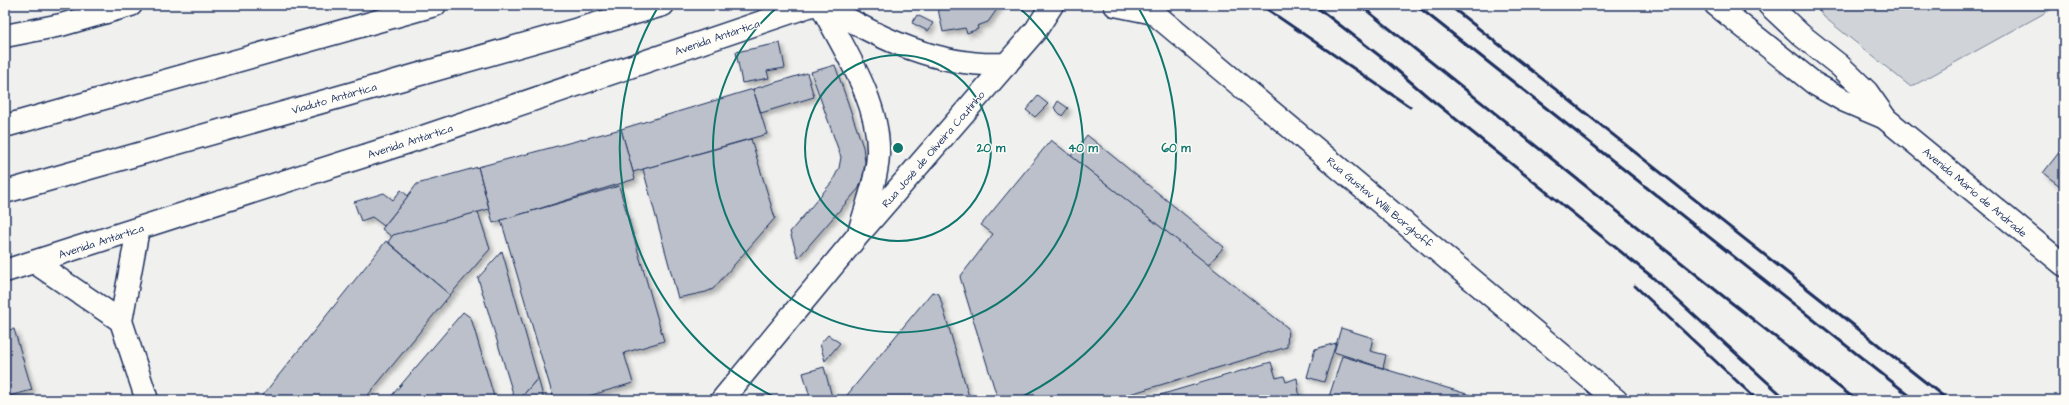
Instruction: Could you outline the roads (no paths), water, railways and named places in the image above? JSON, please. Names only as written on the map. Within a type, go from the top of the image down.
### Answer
[{"type":"street","points":[[5,36],[61,25],[131,5]]},
{"type":"street","points":[[5,126],[435,5]]},
{"type":"street","name":"Viaduto Antártica","points":[[5,192],[663,5]]},
{"type":"street","name":"Avenida Antártica","points":[[5,271],[138,229],[208,204],[408,142],[812,5]]},
{"type":"street","points":[[823,5],[856,25],[899,45],[972,64],[1007,64],[1036,30],[1052,5]]},
{"type":"street","name":"Rua José de Oliveira Coutinho","points":[[823,5],[867,95],[876,124],[878,155],[871,190],[859,234]]},
{"type":"street","points":[[1115,5],[1149,9]]},
{"type":"street","name":"Avenida Mário de Andrade","points":[[1716,5],[1815,84],[1845,101],[1886,119]]},
{"type":"street","name":"Avenida Mário de Andrade","points":[[1769,5],[1800,35],[1839,65],[1867,92],[1886,119],[2064,266]]},
{"type":"street","points":[[1785,5],[1800,35]]},
{"type":"street","name":"Rua Gustav Willi Borghoff","points":[[1149,9],[1485,288],[1616,400]]},
{"type":"street","name":"Rua José de Oliveira Coutinho","points":[[722,400],[859,234],[1007,64]]},
{"type":"street","points":[[138,229],[121,321],[147,400]]},
{"type":"street","points":[[34,262],[121,321]]},
{"type":"railway","points":[[1261,5],[1410,107]]},
{"type":"railway","points":[[1314,5],[1385,60],[1427,96],[1651,276],[1787,400]]},
{"type":"railway","points":[[1360,5],[1728,300],[1856,400]]},
{"type":"railway","points":[[1416,5],[1915,400]]},
{"type":"railway","points":[[1449,5],[1948,400]]},
{"type":"railway","points":[[1635,286],[1757,400]]}]
